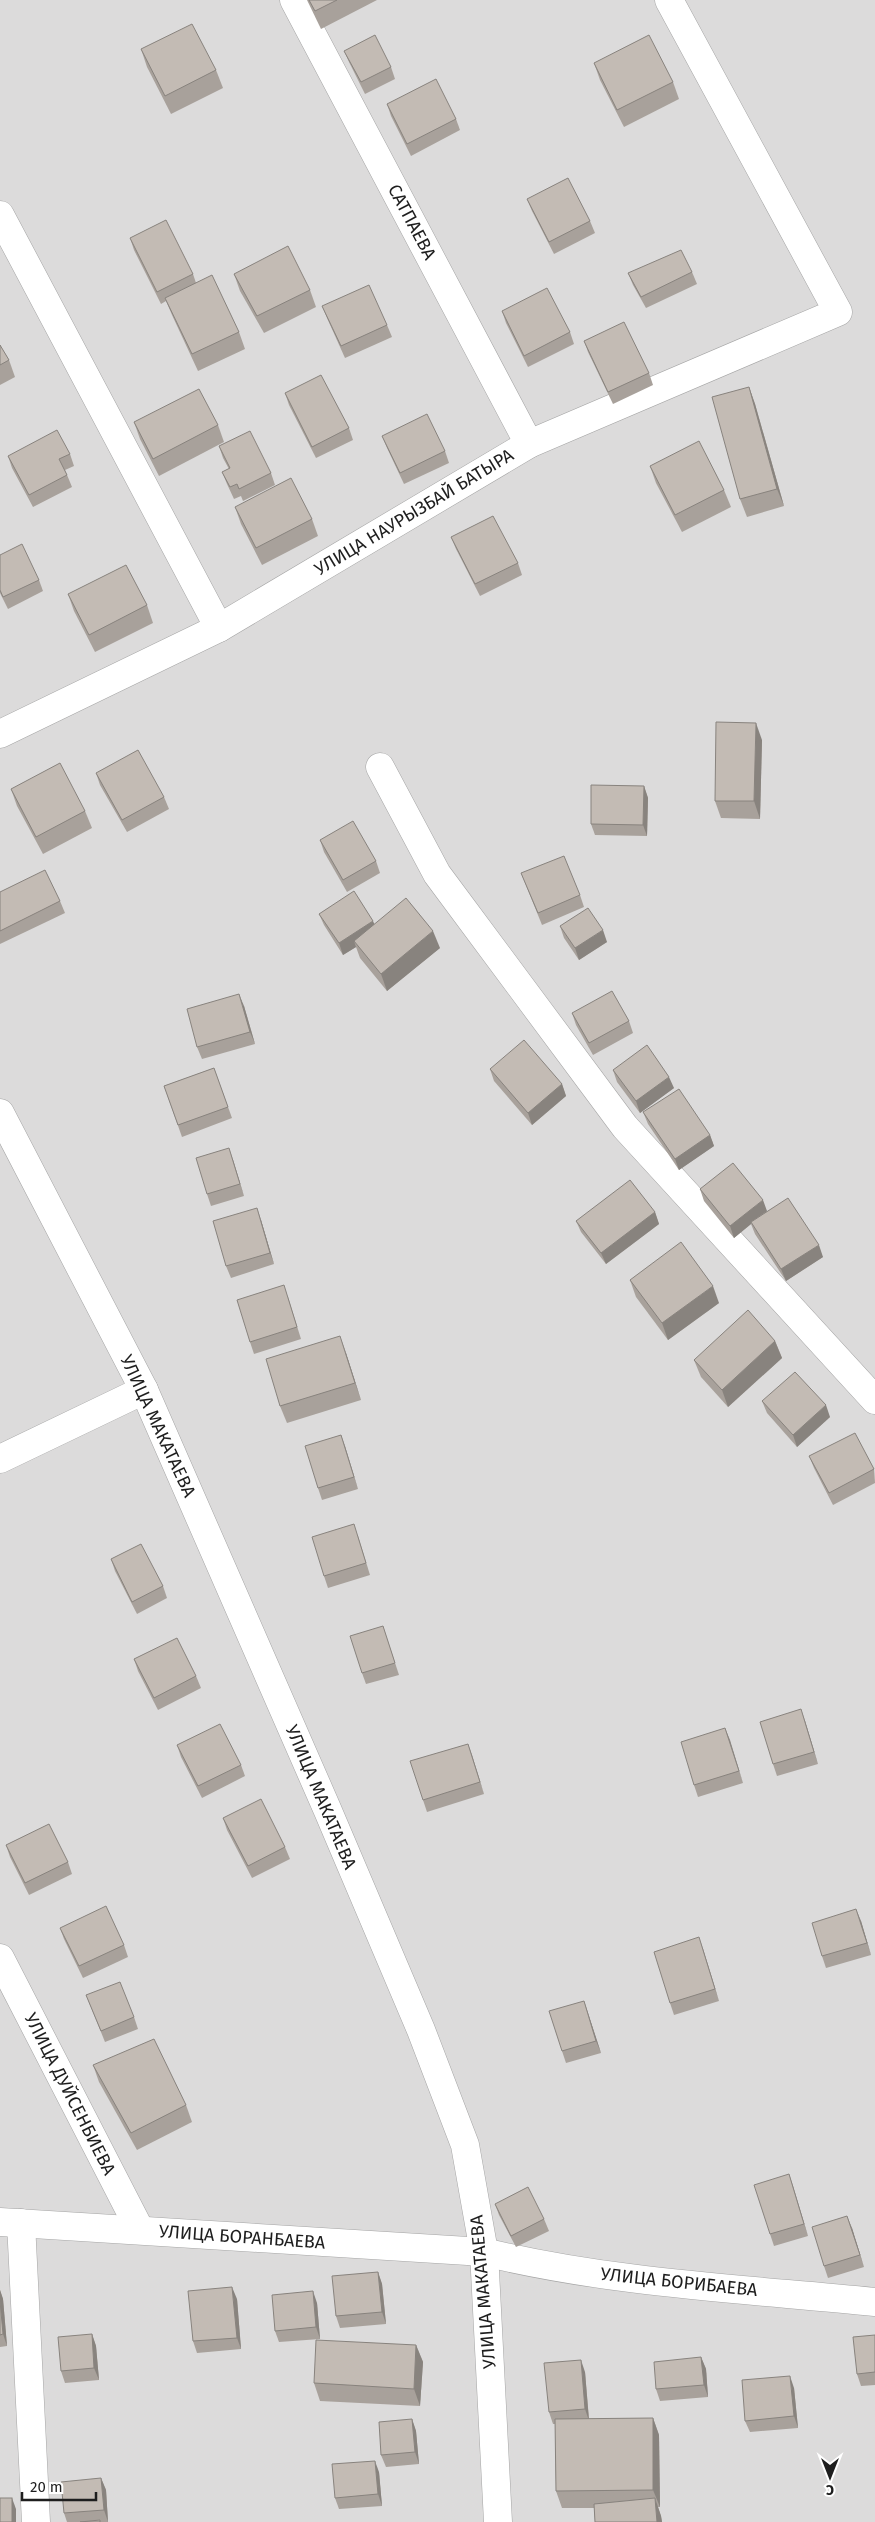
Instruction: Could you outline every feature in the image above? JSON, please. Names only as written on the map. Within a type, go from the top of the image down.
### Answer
[{"type":"street","name":"САТПАЕВА","points":[[294,0],[530,444]]},
{"type":"street","name":"УЛИЦА НАУРЫЗБАЙ БАТЫРА","points":[[0,734],[219,628],[530,444],[838,312],[668,0]]},
{"type":"street","points":[[0,215],[219,628]]},
{"type":"street","points":[[380,767],[437,874],[625,1127],[875,1400]]},
{"type":"street","name":"УЛИЦА МАКАТАЕВА","points":[[0,1113],[144,1390],[421,2030],[465,2145],[484,2252],[498,2522]]},
{"type":"street","points":[[0,1459],[144,1390]]},
{"type":"street","name":"УЛИЦА ДУЙСЕНБИЕВА","points":[[0,1958],[140,2230]]},
{"type":"street","points":[[10,2223],[36,2522]]},
{"type":"street","name":"УЛИЦА БОРАНБАЕВА","points":[[10,2223],[484,2252]]},
{"type":"street","name":"УЛИЦА БОРИБАЕВА","points":[[484,2252],[536,2265],[606,2275],[875,2302]]},
{"type":"shaded area","points":[[0,0],[875,0],[875,2522],[0,2522]]},
{"type":"building","points":[[309,0],[337,0],[315,11]]},
{"type":"building","points":[[192,24],[216,70],[165,96],[141,49]]},
{"type":"building","points":[[375,35],[391,67],[361,82],[344,51]]},
{"type":"building","points":[[649,35],[673,82],[617,110],[594,63]]},
{"type":"building","points":[[436,79],[456,119],[407,144],[387,104]]},
{"type":"building","points":[[568,178],[590,221],[549,242],[527,199]]},
{"type":"building","points":[[166,220],[193,274],[157,292],[130,238]]},
{"type":"building","points":[[288,246],[310,290],[257,316],[234,274]]},
{"type":"building","points":[[681,250],[692,272],[641,297],[628,273]]},
{"type":"building","points":[[212,275],[239,332],[192,354],[165,298]]},
{"type":"building","points":[[369,285],[387,325],[341,346],[322,306]]},
{"type":"building","points":[[547,288],[570,332],[524,356],[502,311]]},
{"type":"building","points":[[624,322],[649,373],[608,392],[584,341]]},
{"type":"building","points":[[0,345],[9,360],[0,365]]},
{"type":"building","points":[[321,375],[349,428],[312,447],[285,393]]},
{"type":"building","points":[[749,387],[777,489],[740,499],[712,397]]},
{"type":"building","points":[[199,389],[218,425],[153,459],[134,422]]},
{"type":"building","points":[[427,414],[445,451],[400,473],[382,436]]},
{"type":"building","points":[[57,430],[70,454],[59,459],[67,475],[29,495],[8,456]]},
{"type":"building","points":[[250,431],[271,473],[239,489],[237,484],[230,487],[222,472],[230,468],[219,446]]},
{"type":"building","points":[[699,441],[724,490],[675,515],[650,466]]},
{"type":"building","points":[[291,478],[312,519],[256,548],[235,507]]},
{"type":"building","points":[[493,516],[518,563],[475,584],[451,537]]},
{"type":"building","points":[[22,544],[39,580],[3,597],[0,590],[0,555]]},
{"type":"building","points":[[126,565],[147,605],[89,635],[68,594]]},
{"type":"building","points":[[716,722],[756,723],[754,801],[715,801]]},
{"type":"building","points":[[138,750],[164,797],[122,820],[96,773]]},
{"type":"building","points":[[60,763],[85,811],[36,837],[11,789]]},
{"type":"building","points":[[591,785],[644,786],[643,825],[591,824]]},
{"type":"building","points":[[353,821],[376,861],[343,880],[320,840]]},
{"type":"building","points":[[564,856],[580,895],[538,913],[521,873]]},
{"type":"building","points":[[45,870],[60,901],[0,931],[0,892]]},
{"type":"building","points":[[354,891],[373,921],[339,943],[319,914]]},
{"type":"building","points":[[406,898],[433,931],[381,974],[354,941]]},
{"type":"building","points":[[588,908],[603,930],[575,948],[560,926]]},
{"type":"building","points":[[612,991],[629,1021],[589,1043],[572,1013]]},
{"type":"building","points":[[239,994],[250,1032],[197,1047],[187,1009]]},
{"type":"building","points":[[524,1040],[562,1084],[528,1113],[490,1069]]},
{"type":"building","points":[[647,1045],[669,1077],[636,1101],[613,1070]]},
{"type":"building","points":[[214,1068],[228,1107],[178,1125],[164,1086]]},
{"type":"building","points":[[679,1089],[710,1135],[675,1159],[643,1112]]},
{"type":"building","points":[[229,1148],[240,1184],[207,1194],[196,1158]]},
{"type":"building","points":[[733,1163],[763,1200],[730,1226],[700,1189]]},
{"type":"building","points":[[630,1180],[655,1212],[601,1253],[576,1221]]},
{"type":"building","points":[[788,1198],[819,1245],[781,1269],[751,1222]]},
{"type":"building","points":[[257,1208],[270,1253],[226,1266],[213,1221]]},
{"type":"building","points":[[681,1242],[713,1286],[662,1323],[630,1280]]},
{"type":"building","points":[[284,1285],[297,1327],[250,1342],[237,1300]]},
{"type":"building","points":[[748,1310],[775,1341],[722,1390],[694,1360]]},
{"type":"building","points":[[340,1336],[355,1383],[280,1406],[266,1359]]},
{"type":"building","points":[[795,1372],[826,1405],[793,1435],[762,1401]]},
{"type":"building","points":[[855,1433],[874,1469],[829,1493],[809,1456]]},
{"type":"building","points":[[341,1435],[354,1477],[318,1488],[305,1446]]},
{"type":"building","points":[[354,1524],[366,1563],[324,1576],[312,1537]]},
{"type":"building","points":[[141,1544],[163,1586],[132,1602],[111,1559]]},
{"type":"building","points":[[383,1626],[395,1663],[362,1673],[350,1636]]},
{"type":"building","points":[[177,1638],[196,1676],[154,1698],[134,1659]]},
{"type":"building","points":[[801,1709],[814,1752],[773,1764],[760,1722]]},
{"type":"building","points":[[220,1724],[241,1765],[198,1786],[177,1745]]},
{"type":"building","points":[[725,1728],[739,1771],[694,1785],[681,1742]]},
{"type":"building","points":[[468,1744],[480,1782],[423,1800],[410,1761]]},
{"type":"building","points":[[261,1799],[285,1847],[248,1866],[223,1818]]},
{"type":"building","points":[[49,1824],[68,1862],[25,1883],[6,1845]]},
{"type":"building","points":[[106,1906],[124,1945],[79,1966],[60,1928]]},
{"type":"building","points":[[856,1909],[867,1943],[822,1956],[812,1923]]},
{"type":"building","points":[[699,1937],[715,1989],[670,2003],[654,1952]]},
{"type":"building","points":[[120,1982],[134,2017],[101,2031],[86,1995]]},
{"type":"building","points":[[584,2001],[596,2041],[562,2051],[549,2011]]},
{"type":"building","points":[[154,2039],[186,2105],[131,2133],[93,2065]]},
{"type":"building","points":[[789,2174],[804,2224],[770,2234],[754,2185]]},
{"type":"building","points":[[528,2187],[544,2219],[511,2236],[495,2204]]},
{"type":"building","points":[[847,2216],[860,2255],[824,2266],[812,2227]]},
{"type":"building","points":[[378,2272],[382,2312],[336,2316],[332,2276]]},
{"type":"building","points":[[232,2287],[237,2338],[193,2341],[188,2291]]},
{"type":"building","points":[[313,2291],[316,2327],[275,2331],[272,2295]]},
{"type":"building","points":[[0,2301],[3,2334],[0,2335]]},
{"type":"building","points":[[92,2334],[94,2368],[61,2371],[58,2337]]},
{"type":"building","points":[[875,2335],[875,2372],[857,2374],[853,2337]]},
{"type":"building","points":[[316,2340],[416,2345],[414,2389],[314,2383]]},
{"type":"building","points":[[701,2357],[704,2385],[656,2389],[654,2362]]},
{"type":"building","points":[[581,2360],[585,2409],[549,2412],[544,2363]]},
{"type":"building","points":[[790,2376],[794,2416],[745,2421],[742,2380]]},
{"type":"building","points":[[653,2418],[653,2490],[556,2491],[555,2419]]},
{"type":"building","points":[[412,2419],[415,2452],[381,2455],[379,2422]]},
{"type":"building","points":[[375,2461],[378,2494],[335,2498],[332,2464]]},
{"type":"building","points":[[101,2478],[104,2510],[64,2513],[61,2482]]},
{"type":"building","points":[[0,2498],[12,2498],[12,2522],[0,2522]]},
{"type":"building","points":[[655,2498],[657,2522],[595,2522],[594,2504]]},
{"type":"building","points":[[100,2520],[100,2522],[80,2522]]}]
